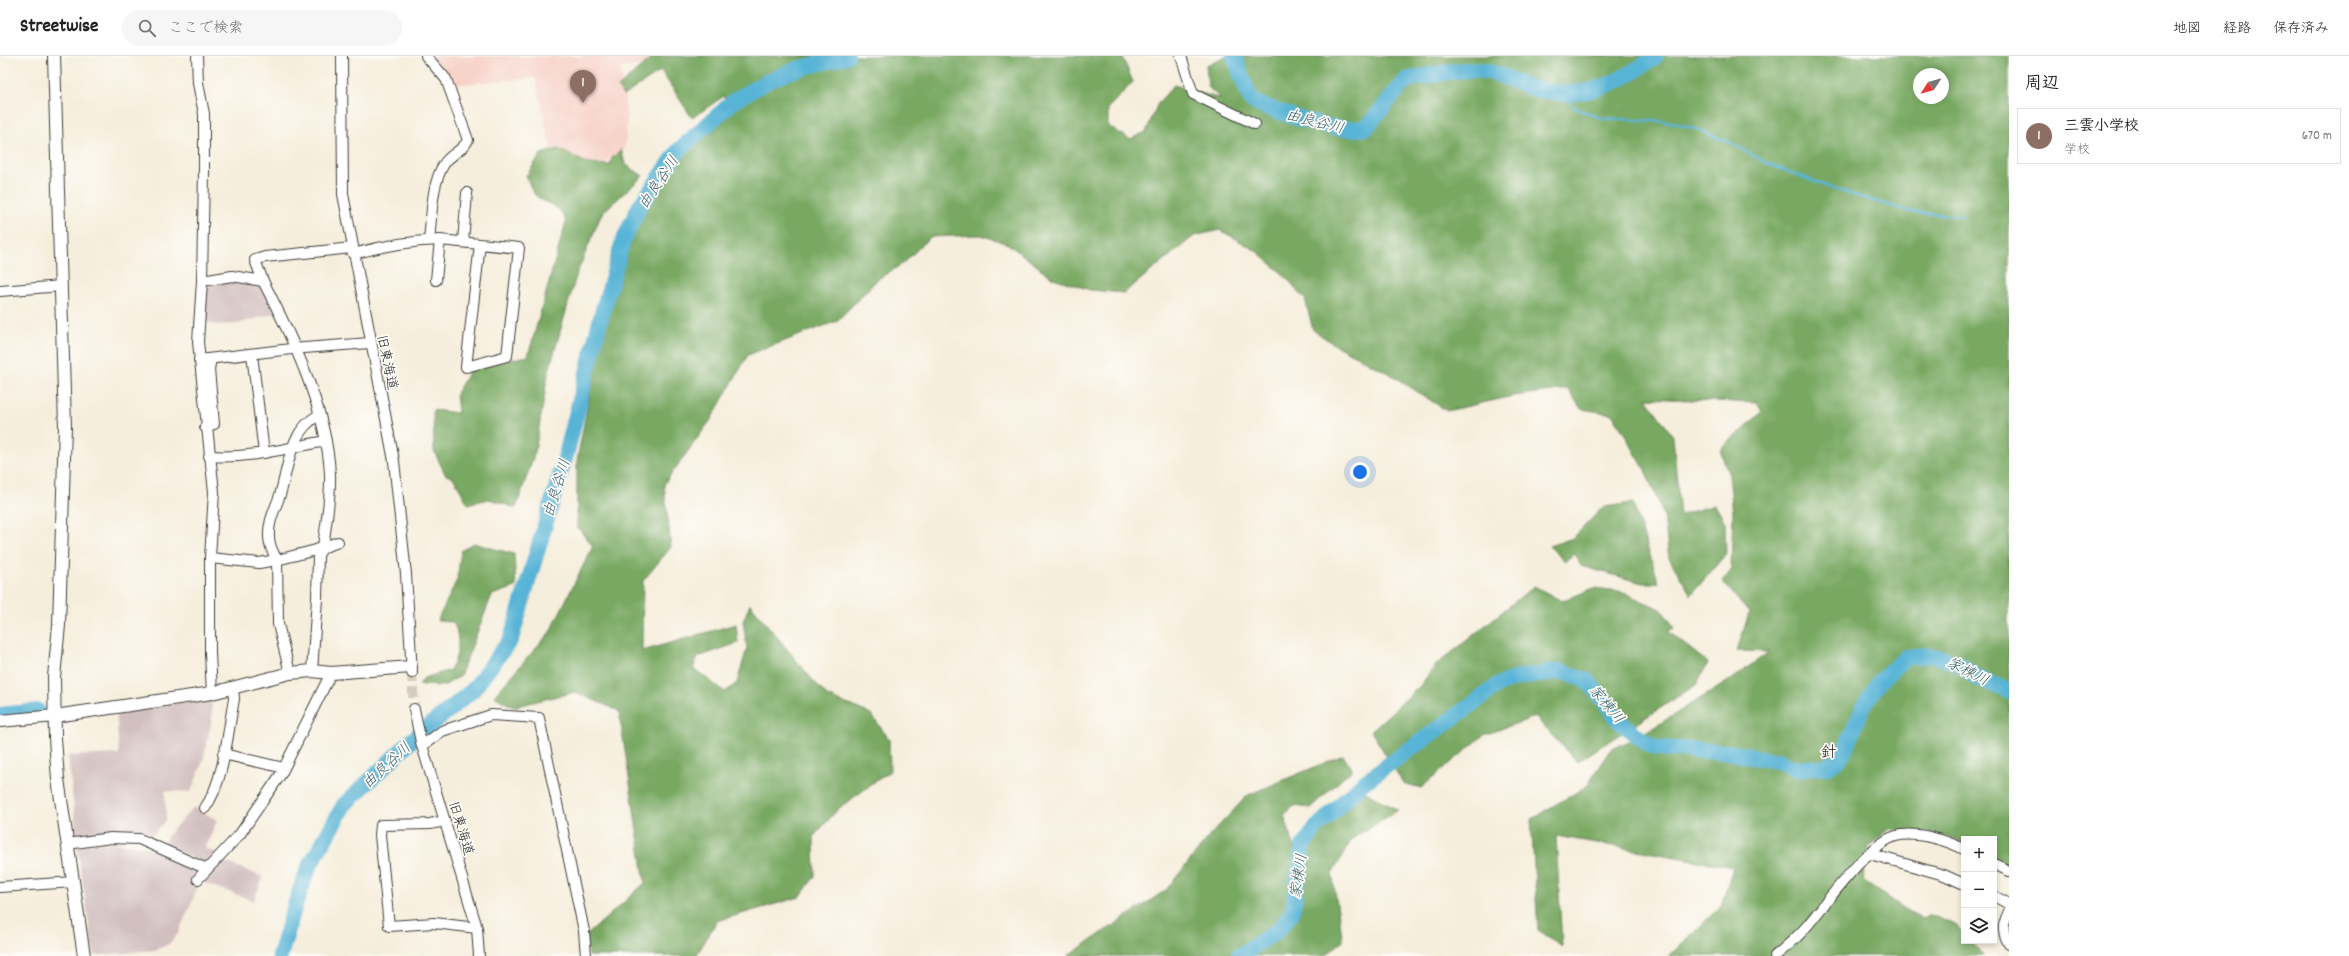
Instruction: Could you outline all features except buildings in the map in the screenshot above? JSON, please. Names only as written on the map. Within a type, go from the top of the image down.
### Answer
[{"type":"street","points":[[54,56],[65,426],[59,625],[54,677],[55,716],[58,779],[84,956]]},
{"type":"street","points":[[197,56],[198,83],[204,114],[202,281],[198,342],[214,492],[210,558],[210,653],[212,693]]},
{"type":"street","name":"旧東海道","points":[[342,56],[343,194],[370,343],[394,461],[406,574],[412,670]]},
{"type":"street","points":[[426,56],[446,80],[468,140],[465,146],[445,162],[439,174],[429,240]]},
{"type":"street","points":[[1181,56],[1193,94],[1255,124]]},
{"type":"street","points":[[462,242],[467,193]]},
{"type":"street","points":[[312,671],[318,599],[318,555],[323,547],[330,475],[326,441],[319,414],[297,348],[263,281],[256,260],[264,257],[353,251],[429,240],[440,240],[462,242],[518,248],[506,356],[466,367],[480,244]]},
{"type":"street","points":[[436,280],[440,240]]},
{"type":"street","points":[[202,281],[232,276],[263,281]]},
{"type":"street","points":[[0,291],[61,286]]},
{"type":"street","points":[[199,360],[297,348],[370,343]]},
{"type":"street","points":[[252,354],[264,453]]},
{"type":"street","points":[[206,427],[214,424],[209,369],[211,359]]},
{"type":"street","points":[[290,673],[278,624],[277,560],[272,552],[269,537],[271,519],[280,494],[291,447],[310,420],[319,414]]},
{"type":"street","points":[[209,456],[226,457],[264,453],[326,441]]},
{"type":"street","points":[[210,558],[259,562],[277,560],[338,542]]},
{"type":"street","points":[[0,721],[55,716],[212,693],[290,673],[312,671],[331,673],[412,670]]},
{"type":"street","points":[[198,879],[240,834],[284,768],[331,673]]},
{"type":"street","points":[[205,808],[211,800],[223,754],[234,699],[233,688]]},
{"type":"street","name":"旧東海道","points":[[414,709],[422,744],[477,928],[479,956]]},
{"type":"street","points":[[422,744],[442,731],[491,715],[538,718],[584,931],[586,956]]},
{"type":"street","points":[[223,754],[284,768]]},
{"type":"street","points":[[445,821],[430,824],[381,825],[388,926],[434,923],[477,928]]},
{"type":"street","points":[[1775,956],[1805,928],[1850,873],[1870,854],[1896,836],[1906,835],[1937,839],[1961,848]]},
{"type":"street","points":[[67,844],[111,838],[139,839],[207,869]]},
{"type":"street","points":[[1870,854],[1944,875],[1961,883]]},
{"type":"street","points":[[1997,865],[2009,871]]},
{"type":"street","points":[[0,887],[74,882]]},
{"type":"street","points":[[1997,898],[2009,904]]},
{"type":"street","points":[[2009,911],[2002,926],[2003,933],[2009,944]]},
{"type":"shaded area","points":[[429,56],[663,56],[651,64],[621,68],[627,120],[625,147],[599,168],[552,153],[535,78],[451,85]]},
{"type":"shaded area","points":[[245,280],[264,288],[276,313],[237,324],[218,325],[203,322],[205,283]]},
{"type":"shaded area","points":[[212,698],[211,723],[203,761],[191,792],[165,791],[166,820],[150,838],[141,836],[77,838],[68,756],[119,754],[116,710]]},
{"type":"shaded area","points":[[194,807],[217,820],[205,849],[218,853],[209,865],[163,845],[167,836]]},
{"type":"shaded area","points":[[109,842],[157,848],[198,868],[201,880],[178,934],[169,944],[155,950],[94,956],[77,846]]},
{"type":"shaded area","points":[[220,860],[263,877],[254,901],[204,883],[209,871]]},
{"type":"green space","points":[[654,56],[1122,56],[1133,82],[1108,108],[1108,126],[1130,139],[1146,132],[1158,103],[1174,85],[1221,99],[1208,87],[1206,65],[1226,56],[2009,56],[2009,866],[1997,860],[1997,836],[1961,836],[1961,842],[1949,836],[1890,829],[1868,847],[1863,880],[1905,909],[1923,919],[1931,915],[1957,926],[1961,930],[1961,944],[1974,944],[1984,956],[1669,956],[1721,906],[1733,867],[1556,836],[1562,946],[1538,930],[1531,819],[1587,786],[1609,751],[1651,729],[1727,682],[1769,652],[1737,651],[1749,613],[1722,581],[1731,569],[1733,513],[1729,475],[1720,450],[1762,412],[1757,403],[1646,398],[1673,436],[1680,515],[1715,505],[1725,522],[1726,554],[1691,595],[1669,558],[1664,516],[1645,470],[1613,414],[1581,409],[1568,389],[1513,396],[1447,411],[1390,374],[1337,346],[1313,330],[1305,299],[1283,274],[1255,250],[1220,230],[1194,236],[1124,293],[1090,290],[1053,278],[1008,244],[981,235],[930,237],[904,263],[878,279],[837,321],[748,355],[710,421],[664,484],[671,547],[643,581],[642,651],[736,624],[738,643],[698,657],[693,668],[725,692],[737,683],[747,648],[743,621],[750,604],[827,696],[871,714],[889,739],[890,771],[839,808],[814,836],[815,876],[800,897],[717,921],[696,956],[589,956],[586,936],[645,883],[619,711],[575,692],[513,707],[494,696],[550,632],[593,546],[577,527],[577,460],[597,356],[639,214],[685,152],[728,117],[724,96],[692,118],[661,71],[623,96],[618,87]]},
{"type":"green space","points":[[558,149],[589,164],[610,165],[612,158],[621,149],[625,164],[643,176],[602,213],[577,273],[548,374],[535,452],[516,508],[489,499],[468,504],[454,479],[445,474],[434,451],[433,410],[458,413],[456,394],[471,368],[528,356],[566,222],[557,208],[536,196],[526,176],[541,154]]},
{"type":"green space","points":[[1633,503],[1659,583],[1642,583],[1581,566],[1574,554],[1565,561],[1549,546],[1573,538],[1603,507]]},
{"type":"green space","points":[[473,543],[514,554],[516,587],[492,595],[460,676],[444,686],[419,685],[424,678],[450,670],[453,665],[458,646],[456,628],[453,622],[437,621],[457,580],[461,551]]},
{"type":"green space","points":[[1534,586],[1562,601],[1594,588],[1619,591],[1661,609],[1675,628],[1668,631],[1708,663],[1696,685],[1577,762],[1535,717],[1484,735],[1421,788],[1403,783],[1371,731],[1420,686],[1435,666]]},
{"type":"green space","points":[[1343,755],[1352,770],[1310,808],[1294,806],[1284,815],[1299,860],[1326,822],[1357,787],[1398,810],[1352,839],[1332,874],[1343,941],[1325,956],[1068,956],[1166,890],[1212,833],[1248,795]]},
{"type":"waterway","name":"由良谷川","points":[[280,956],[295,905],[308,869],[344,805],[411,741],[473,690],[511,639],[566,455],[601,317],[623,241],[639,207],[679,150],[735,100],[766,82],[794,70],[847,56]]},
{"type":"waterway","name":"由良谷川","points":[[1234,56],[1250,98],[1255,103],[1310,122],[1338,128],[1352,129],[1366,128],[1406,80],[1445,72],[1475,70],[1485,71],[1505,77],[1525,86],[1539,90],[1556,93],[1572,93],[1587,91],[1615,82],[1656,56]]},
{"type":"waterway","points":[[1564,95],[1575,108],[1601,118],[1671,122],[1700,130],[1733,144],[1766,163],[1834,189],[1912,212],[1963,216]]},
{"type":"waterway","name":"家棟川","points":[[1239,956],[1277,931],[1292,913],[1303,846],[1315,829],[1363,783],[1500,684],[1517,678],[1561,671],[1588,681],[1621,723],[1645,742],[1657,748],[1727,752],[1778,761],[1797,769],[1828,766],[1837,761],[1845,750],[1863,707],[1879,682],[1906,657],[1928,655],[1939,657],[1961,665],[1976,677],[2009,691]]},
{"type":"waterway","points":[[0,715],[38,711]]},
{"type":"tunnel","points":[[412,673],[414,709]]},
{"type":"place","name":"三雲小学校","points":[[583,103]]},
{"type":"district","name":"針","points":[[1829,751]]}]
